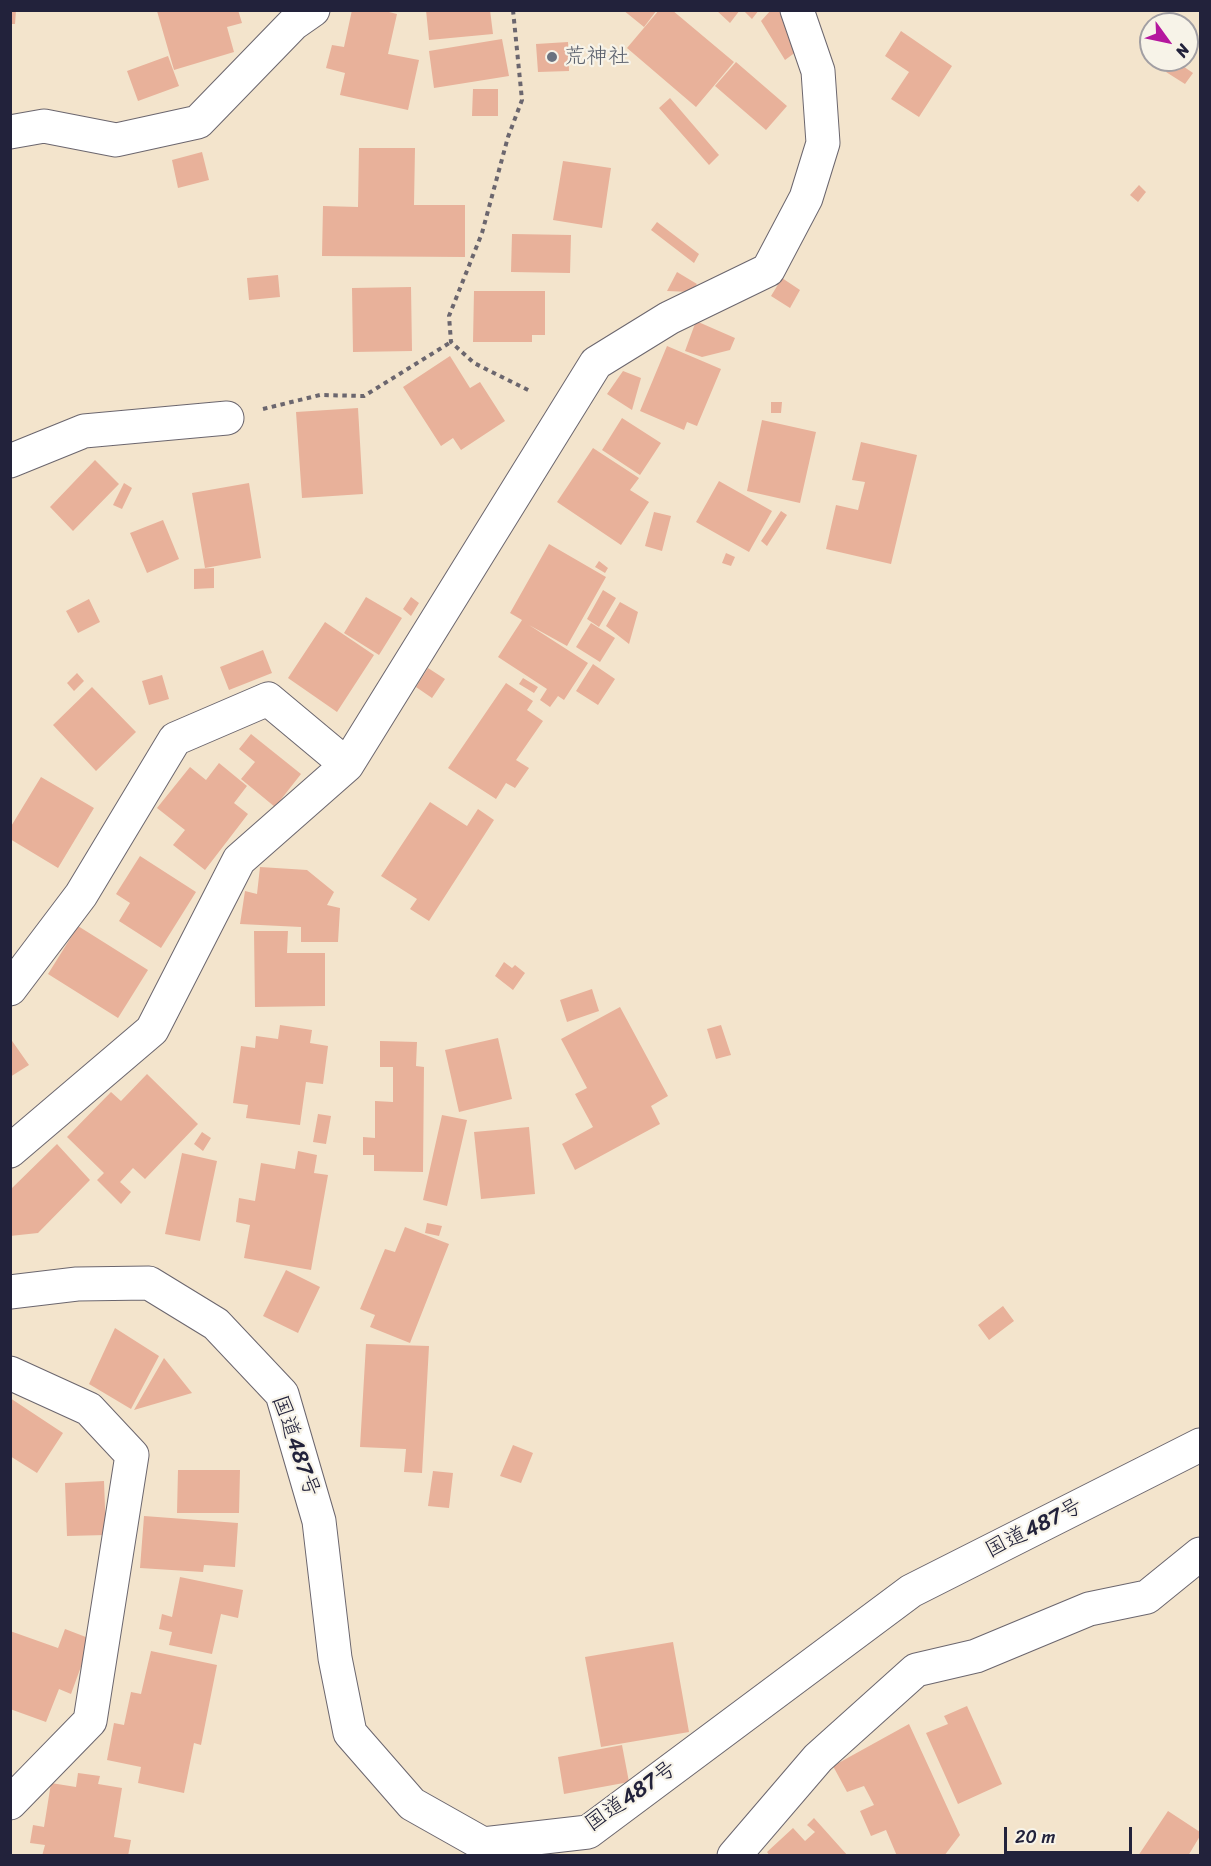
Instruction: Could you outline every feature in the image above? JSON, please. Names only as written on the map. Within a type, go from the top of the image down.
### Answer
[{"type":"main road","points":[[10,132],[44,126],[116,140],[198,122],[293,24],[313,10]]},
{"type":"main road","points":[[10,1151],[152,1030],[239,860],[347,765],[596,363],[669,318],[768,270],[806,198],[823,143],[818,71],[797,10]]},
{"type":"main road","points":[[10,461],[84,431],[227,418]]},
{"type":"main road","points":[[10,989],[81,895],[175,739],[268,699],[347,765]]},
{"type":"main road","name":"国道487号","points":[[10,1292],[77,1284],[149,1284],[216,1324],[282,1394],[319,1521],[335,1658],[350,1733],[412,1804],[483,1844],[588,1832],[911,1591],[1200,1445]]},
{"type":"main road","points":[[10,1373],[89,1409],[132,1455],[90,1721],[10,1803]]},
{"type":"main road","points":[[735,1856],[818,1758],[916,1671],[976,1656],[1089,1609],[1147,1597],[1200,1554]]},
{"type":"path","points":[[513,10],[522,100],[508,137],[482,233],[449,316],[451,342],[474,363],[525,387],[564,416]]},
{"type":"path","points":[[227,418],[320,395],[364,396],[451,342]]},
{"type":"building","points":[[10,10],[16,10],[15,24],[10,24]]},
{"type":"building","points":[[238,10],[242,23],[227,27],[234,52],[174,70],[157,11]]},
{"type":"building","points":[[352,10],[381,10],[397,14],[388,54],[419,60],[408,110],[340,95],[345,73],[326,68],[332,45],[344,47]]},
{"type":"building","points":[[426,10],[490,10],[493,34],[429,40]]},
{"type":"building","points":[[623,10],[657,10],[644,27]]},
{"type":"building","points":[[659,10],[672,10],[734,62],[696,107],[627,48]]},
{"type":"building","points":[[716,10],[740,10],[730,23]]},
{"type":"building","points":[[743,10],[759,10],[752,19]]},
{"type":"building","points":[[771,10],[789,10],[800,49],[785,60],[761,21]]},
{"type":"building","points":[[901,31],[952,66],[919,117],[891,99],[909,72],[885,56]]},
{"type":"building","points":[[502,39],[509,76],[434,88],[429,51]]},
{"type":"building","points":[[568,42],[569,71],[538,72],[536,44]]},
{"type":"building","points":[[168,56],[179,86],[138,101],[127,71]]},
{"type":"building","points":[[736,62],[787,106],[766,130],[715,86]]},
{"type":"building","points":[[1166,72],[1192,72],[1185,84]]},
{"type":"building","points":[[473,89],[498,89],[498,116],[472,116]]},
{"type":"building","points":[[670,98],[719,155],[709,165],[659,108]]},
{"type":"building","points":[[359,148],[415,148],[414,205],[465,205],[465,257],[322,256],[323,206],[358,207]]},
{"type":"building","points":[[202,152],[209,180],[178,188],[172,160]]},
{"type":"building","points":[[563,161],[611,168],[602,228],[553,220]]},
{"type":"building","points":[[1139,185],[1146,192],[1138,202],[1130,195]]},
{"type":"building","points":[[657,222],[699,254],[694,263],[651,230]]},
{"type":"building","points":[[512,234],[571,235],[570,273],[511,272]]},
{"type":"building","points":[[677,272],[697,284],[691,292],[667,291]]},
{"type":"building","points":[[278,275],[280,297],[249,300],[247,278]]},
{"type":"building","points":[[782,278],[800,290],[790,308],[771,296]]},
{"type":"building","points":[[411,287],[412,351],[353,352],[352,288]]},
{"type":"building","points":[[474,291],[545,291],[545,335],[532,335],[532,342],[473,342]]},
{"type":"building","points":[[696,321],[735,338],[730,350],[702,357],[685,351]]},
{"type":"building","points":[[667,346],[721,369],[697,426],[687,422],[684,430],[640,411]]},
{"type":"building","points":[[450,356],[470,388],[480,382],[505,421],[461,450],[453,438],[441,446],[403,387]]},
{"type":"building","points":[[623,371],[641,378],[632,410],[607,394]]},
{"type":"building","points":[[771,402],[782,402],[781,413],[771,413]]},
{"type":"building","points":[[358,408],[363,494],[302,498],[296,412]]},
{"type":"building","points":[[622,418],[661,443],[640,475],[602,450]]},
{"type":"building","points":[[762,420],[816,432],[800,503],[747,491]]},
{"type":"building","points":[[861,442],[917,455],[891,564],[826,549],[836,505],[858,510],[865,482],[852,480]]},
{"type":"building","points":[[593,448],[639,478],[630,490],[649,502],[621,545],[557,502]]},
{"type":"building","points":[[95,460],[119,484],[73,531],[50,507]]},
{"type":"building","points":[[719,481],[772,511],[749,552],[696,522]]},
{"type":"building","points":[[124,483],[132,488],[122,509],[113,505]]},
{"type":"building","points":[[249,483],[261,558],[205,568],[192,493]]},
{"type":"building","points":[[781,511],[787,515],[767,546],[761,541]]},
{"type":"building","points":[[654,512],[671,516],[662,551],[645,546]]},
{"type":"building","points":[[163,520],[179,559],[147,573],[130,533]]},
{"type":"building","points":[[549,544],[606,577],[567,646],[529,625],[588,663],[564,700],[558,696],[550,707],[540,700],[547,689],[498,657],[522,620],[510,613]]},
{"type":"building","points":[[726,553],[735,557],[731,566],[722,563]]},
{"type":"building","points":[[599,561],[608,568],[605,573],[595,567]]},
{"type":"building","points":[[214,568],[214,588],[194,589],[194,569]]},
{"type":"building","points":[[603,590],[616,598],[599,627],[587,619]]},
{"type":"building","points":[[366,597],[402,618],[379,655],[344,633]]},
{"type":"building","points":[[411,597],[419,603],[411,616],[403,609]]},
{"type":"building","points":[[89,599],[100,622],[78,633],[66,611]]},
{"type":"building","points":[[620,602],[638,612],[629,644],[606,626]]},
{"type":"building","points":[[325,622],[374,655],[337,712],[288,678]]},
{"type":"building","points":[[591,623],[615,638],[600,662],[576,647]]},
{"type":"building","points":[[263,650],[272,673],[229,690],[220,667]]},
{"type":"building","points":[[593,664],[615,679],[598,705],[576,691]]},
{"type":"building","points":[[428,668],[445,679],[432,698],[416,687]]},
{"type":"building","points":[[77,673],[84,681],[74,691],[67,683]]},
{"type":"building","points":[[162,675],[169,699],[149,705],[142,681]]},
{"type":"building","points":[[523,678],[538,687],[534,693],[519,684]]},
{"type":"building","points":[[506,683],[533,701],[527,710],[543,721],[516,760],[529,768],[515,788],[506,783],[496,799],[448,768]]},
{"type":"building","points":[[92,687],[136,732],[96,771],[53,725]]},
{"type":"building","points":[[251,734],[301,774],[275,807],[241,779],[255,762],[239,749]]},
{"type":"building","points":[[219,763],[247,786],[234,803],[248,814],[205,870],[173,845],[185,830],[157,808],[190,767],[206,780]]},
{"type":"building","points":[[41,777],[94,808],[58,868],[10,839],[10,828]]},
{"type":"building","points":[[430,802],[467,826],[478,809],[494,820],[429,921],[410,909],[417,899],[381,876]]},
{"type":"building","points":[[140,856],[196,892],[161,948],[119,921],[130,903],[116,894]]},
{"type":"building","points":[[260,867],[307,870],[334,892],[327,905],[340,908],[338,942],[301,942],[301,927],[240,924],[245,891],[257,894]]},
{"type":"building","points":[[78,926],[148,970],[118,1018],[48,974]]},
{"type":"building","points":[[254,931],[288,931],[287,953],[325,953],[325,1006],[255,1007]]},
{"type":"building","points":[[504,962],[512,968],[515,965],[525,973],[513,990],[495,976]]},
{"type":"building","points":[[592,989],[599,1011],[567,1022],[560,1000]]},
{"type":"building","points":[[620,1007],[668,1096],[651,1106],[660,1124],[575,1170],[562,1144],[593,1127],[575,1094],[587,1088],[561,1039]]},
{"type":"building","points":[[280,1025],[312,1030],[310,1043],[328,1046],[323,1084],[306,1082],[300,1125],[246,1118],[248,1105],[233,1103],[241,1046],[255,1048],[256,1036],[278,1039]]},
{"type":"building","points":[[721,1025],[731,1055],[716,1059],[707,1029]]},
{"type":"building","points":[[10,1038],[29,1065],[10,1077]]},
{"type":"building","points":[[498,1038],[512,1099],[459,1112],[445,1050]]},
{"type":"building","points":[[380,1041],[417,1042],[416,1066],[424,1067],[423,1172],[374,1171],[374,1155],[363,1155],[363,1137],[375,1138],[375,1101],[393,1102],[393,1067],[380,1067]]},
{"type":"building","points":[[147,1074],[198,1124],[145,1179],[133,1168],[120,1182],[131,1192],[121,1204],[97,1180],[104,1173],[67,1137],[111,1092],[121,1101]]},
{"type":"building","points":[[318,1114],[331,1116],[326,1144],[313,1142]]},
{"type":"building","points":[[442,1115],[467,1120],[447,1206],[423,1200]]},
{"type":"building","points":[[529,1127],[535,1194],[481,1199],[474,1132]]},
{"type":"building","points":[[202,1132],[211,1138],[203,1151],[194,1144]]},
{"type":"building","points":[[57,1144],[90,1180],[38,1233],[10,1236],[10,1190]]},
{"type":"building","points":[[298,1151],[317,1155],[314,1173],[328,1175],[311,1270],[244,1258],[250,1225],[236,1222],[239,1198],[255,1201],[261,1163],[295,1169]]},
{"type":"building","points":[[182,1153],[217,1161],[200,1241],[165,1234]]},
{"type":"building","points":[[427,1223],[442,1226],[439,1236],[425,1233]]},
{"type":"building","points":[[405,1227],[449,1244],[410,1343],[370,1327],[375,1315],[360,1309],[385,1249],[395,1252]]},
{"type":"building","points":[[286,1270],[320,1287],[298,1333],[263,1316]]},
{"type":"building","points":[[1003,1306],[1014,1321],[989,1340],[978,1325]]},
{"type":"building","points":[[115,1328],[159,1356],[131,1409],[89,1384]]},
{"type":"building","points":[[366,1344],[429,1346],[422,1473],[404,1472],[406,1449],[360,1447]]},
{"type":"building","points":[[164,1358],[192,1393],[134,1410]]},
{"type":"building","points":[[10,1398],[63,1433],[37,1473],[10,1456]]},
{"type":"building","points":[[513,1445],[533,1453],[521,1483],[500,1476]]},
{"type":"building","points":[[178,1470],[240,1470],[239,1513],[177,1513]]},
{"type":"building","points":[[433,1471],[453,1473],[449,1508],[428,1506]]},
{"type":"building","points":[[104,1481],[106,1535],[67,1536],[65,1483]]},
{"type":"building","points":[[144,1516],[238,1523],[235,1567],[204,1565],[203,1572],[140,1568]]},
{"type":"building","points":[[180,1577],[243,1590],[238,1618],[221,1614],[212,1654],[169,1645],[172,1632],[159,1629],[162,1614],[172,1617]]},
{"type":"building","points":[[65,1629],[91,1639],[71,1694],[59,1689],[46,1722],[10,1709],[10,1631],[58,1648]]},
{"type":"building","points":[[673,1642],[689,1732],[601,1747],[585,1657]]},
{"type":"building","points":[[151,1651],[217,1665],[201,1745],[194,1743],[184,1793],[138,1783],[141,1767],[107,1760],[114,1723],[124,1725],[131,1692],[141,1694]]},
{"type":"building","points":[[967,1706],[1002,1784],[958,1804],[926,1733],[948,1724],[944,1716]]},
{"type":"building","points":[[909,1724],[960,1835],[944,1856],[897,1856],[886,1830],[871,1836],[860,1811],[874,1805],[864,1786],[847,1792],[833,1766]]},
{"type":"building","points":[[622,1745],[629,1782],[564,1794],[558,1757]]},
{"type":"building","points":[[78,1773],[100,1776],[98,1784],[122,1788],[114,1837],[131,1840],[128,1856],[42,1856],[45,1845],[30,1843],[33,1825],[44,1827],[51,1783],[76,1787]]},
{"type":"building","points":[[1168,1811],[1200,1832],[1188,1856],[1138,1856]]},
{"type":"building","points":[[814,1818],[848,1856],[770,1856],[767,1852],[793,1828],[805,1841],[815,1832],[807,1825]]},
{"type":"place","name":"荒神社","points":[[552,57]]}]
